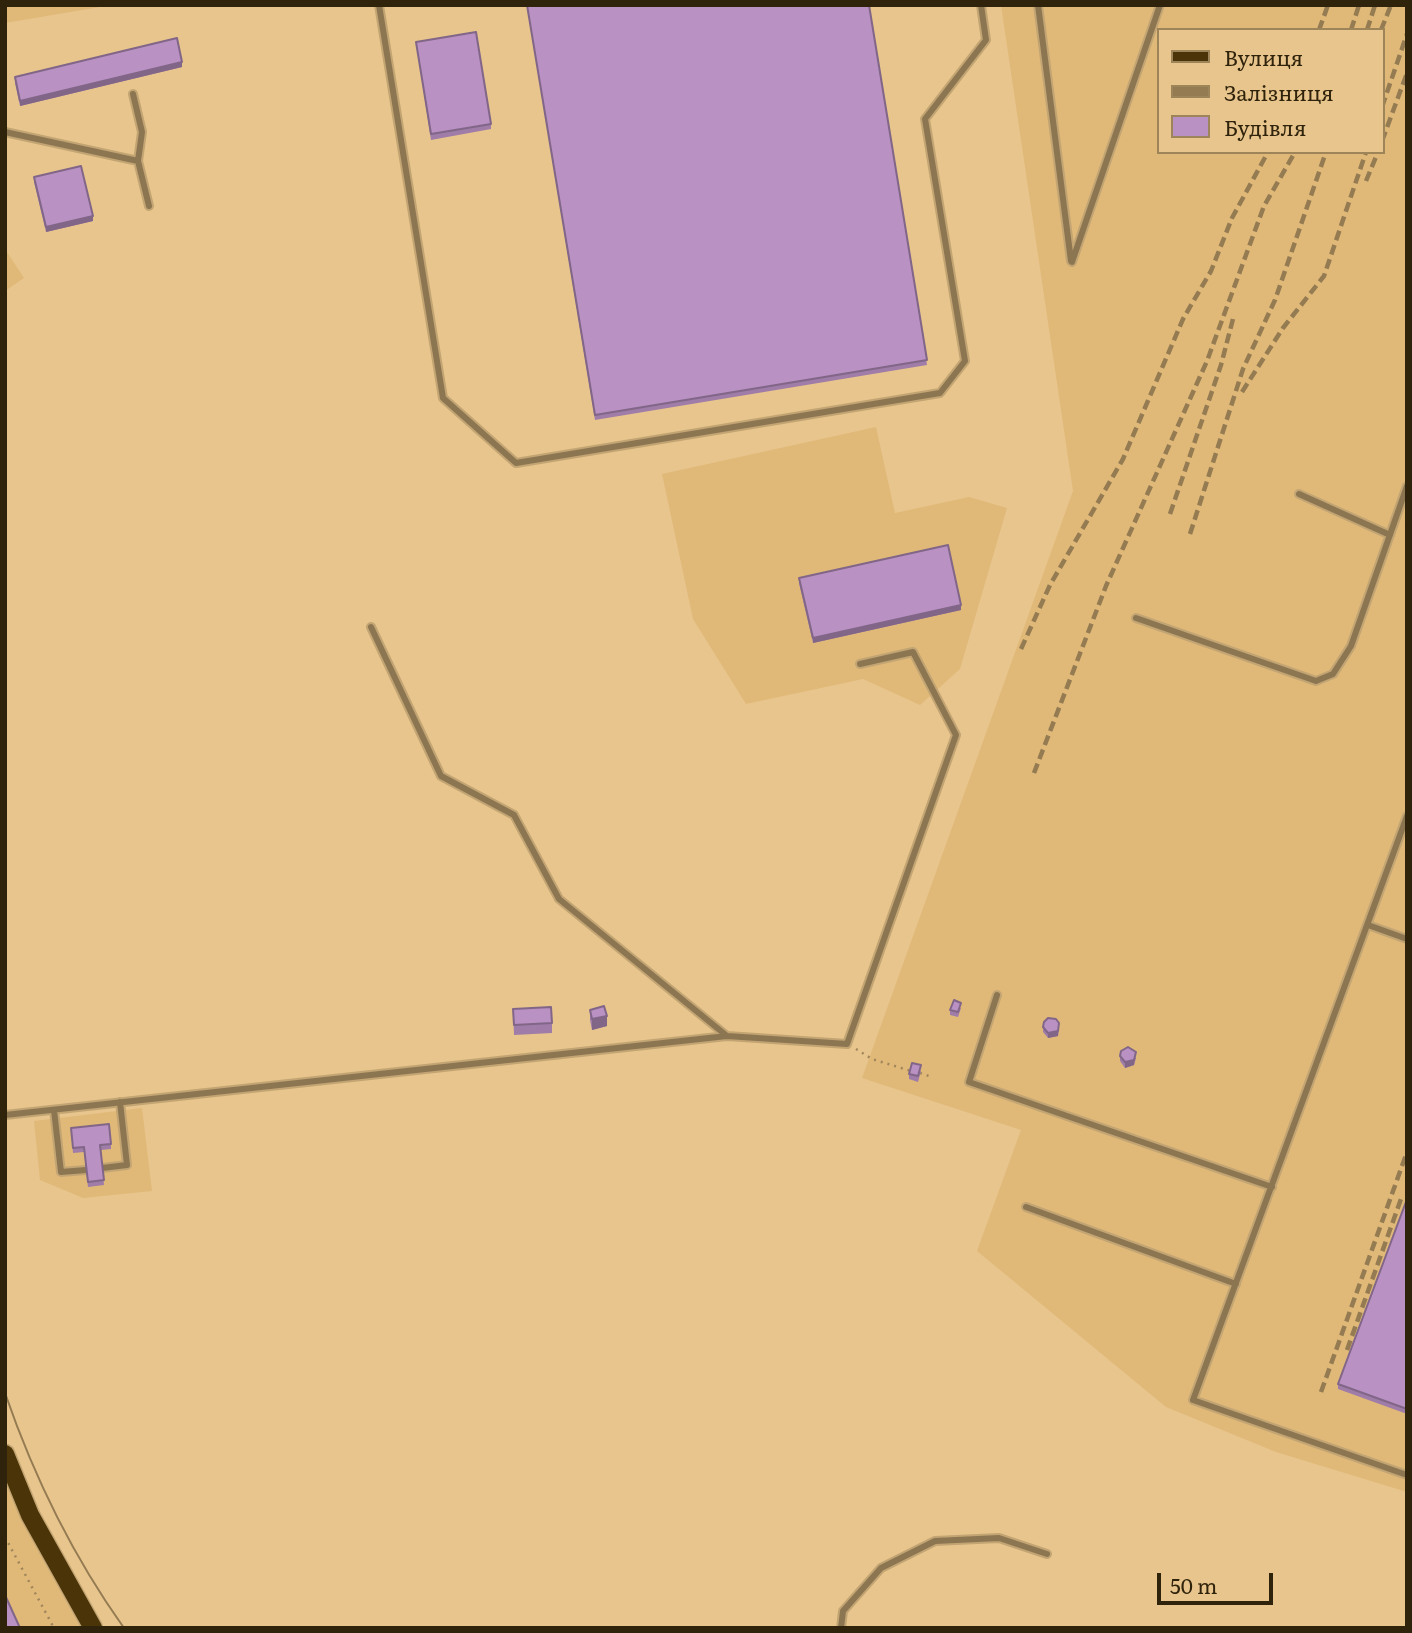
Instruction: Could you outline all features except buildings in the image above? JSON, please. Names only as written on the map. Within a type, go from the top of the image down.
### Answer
[{"type":"main road","points":[[5,1454],[30,1515],[93,1628]]},
{"type":"lane","points":[[379,5],[443,398],[516,463],[940,393],[965,361],[925,119],[986,40],[981,5]]},
{"type":"lane","points":[[1038,5],[1072,262],[1160,5]]},
{"type":"lane","points":[[133,94],[142,132],[138,161],[149,206]]},
{"type":"lane","points":[[5,132],[138,161]]},
{"type":"lane","points":[[1136,618],[1316,681],[1324,680],[1333,674],[1351,646],[1407,486]]},
{"type":"lane","points":[[1299,494],[1390,535]]},
{"type":"lane","points":[[371,627],[441,776],[514,815],[559,899],[727,1036]]},
{"type":"lane","points":[[5,1115],[727,1036],[847,1044],[956,735],[913,652],[860,664]]},
{"type":"lane","points":[[1407,816],[1194,1401],[1407,1475]]},
{"type":"lane","points":[[1368,925],[1407,939]]},
{"type":"lane","points":[[997,995],[969,1082],[1272,1186]]},
{"type":"lane","points":[[102,1168],[127,1165],[120,1102]]},
{"type":"lane","points":[[54,1110],[61,1172],[86,1170]]},
{"type":"lane","points":[[1027,1208],[1236,1284]]},
{"type":"lane","points":[[841,1628],[843,1611],[881,1569],[935,1541],[999,1538],[1047,1554]]},
{"type":"path","points":[[847,1044],[872,1059],[911,1071]]},
{"type":"path","points":[[920,1073],[929,1076]]},
{"type":"path","points":[[5,1537],[54,1628]]},
{"type":"shaded area","points":[[5,5],[112,5],[5,23]]},
{"type":"shaded area","points":[[1001,5],[1407,5],[1407,1492],[1276,1452],[1166,1407],[977,1251],[1021,1130],[862,1078],[1073,491]]},
{"type":"shaded area","points":[[5,249],[24,278],[5,291]]},
{"type":"shaded area","points":[[876,427],[895,513],[969,497],[1007,508],[960,669],[920,705],[863,679],[746,704],[693,619],[662,474]]},
{"type":"shaded area","points":[[142,1108],[152,1191],[83,1198],[40,1180],[34,1121]]},
{"type":"shaded area","points":[[5,1482],[21,1520],[81,1628],[5,1628]]},
{"type":"tram line","points":[[5,1393],[56,1515],[71,1544],[124,1628]]},
{"type":"railway","points":[[1320,28],[1328,5]]},
{"type":"railway","points":[[1352,28],[1359,5]]},
{"type":"railway","points":[[1368,28],[1375,5]]},
{"type":"railway","points":[[1382,28],[1391,5]]},
{"type":"railway","points":[[1384,101],[1407,34]]},
{"type":"railway","points":[[1384,136],[1407,73]]},
{"type":"railway","points":[[1021,649],[1050,585],[1123,459],[1183,319],[1211,271],[1232,218],[1267,154]]},
{"type":"railway","points":[[1034,773],[1106,586],[1207,361],[1264,206],[1294,154]]},
{"type":"railway","points":[[1190,534],[1243,369],[1275,300],[1325,154]]},
{"type":"railway","points":[[1242,392],[1283,328],[1324,276],[1365,154]]},
{"type":"railway","points":[[1366,181],[1377,154]]},
{"type":"railway","points":[[1170,514],[1221,365],[1234,315]]},
{"type":"railway","points":[[1321,1392],[1407,1152]]},
{"type":"railway","points":[[1347,1350],[1401,1199]]}]
